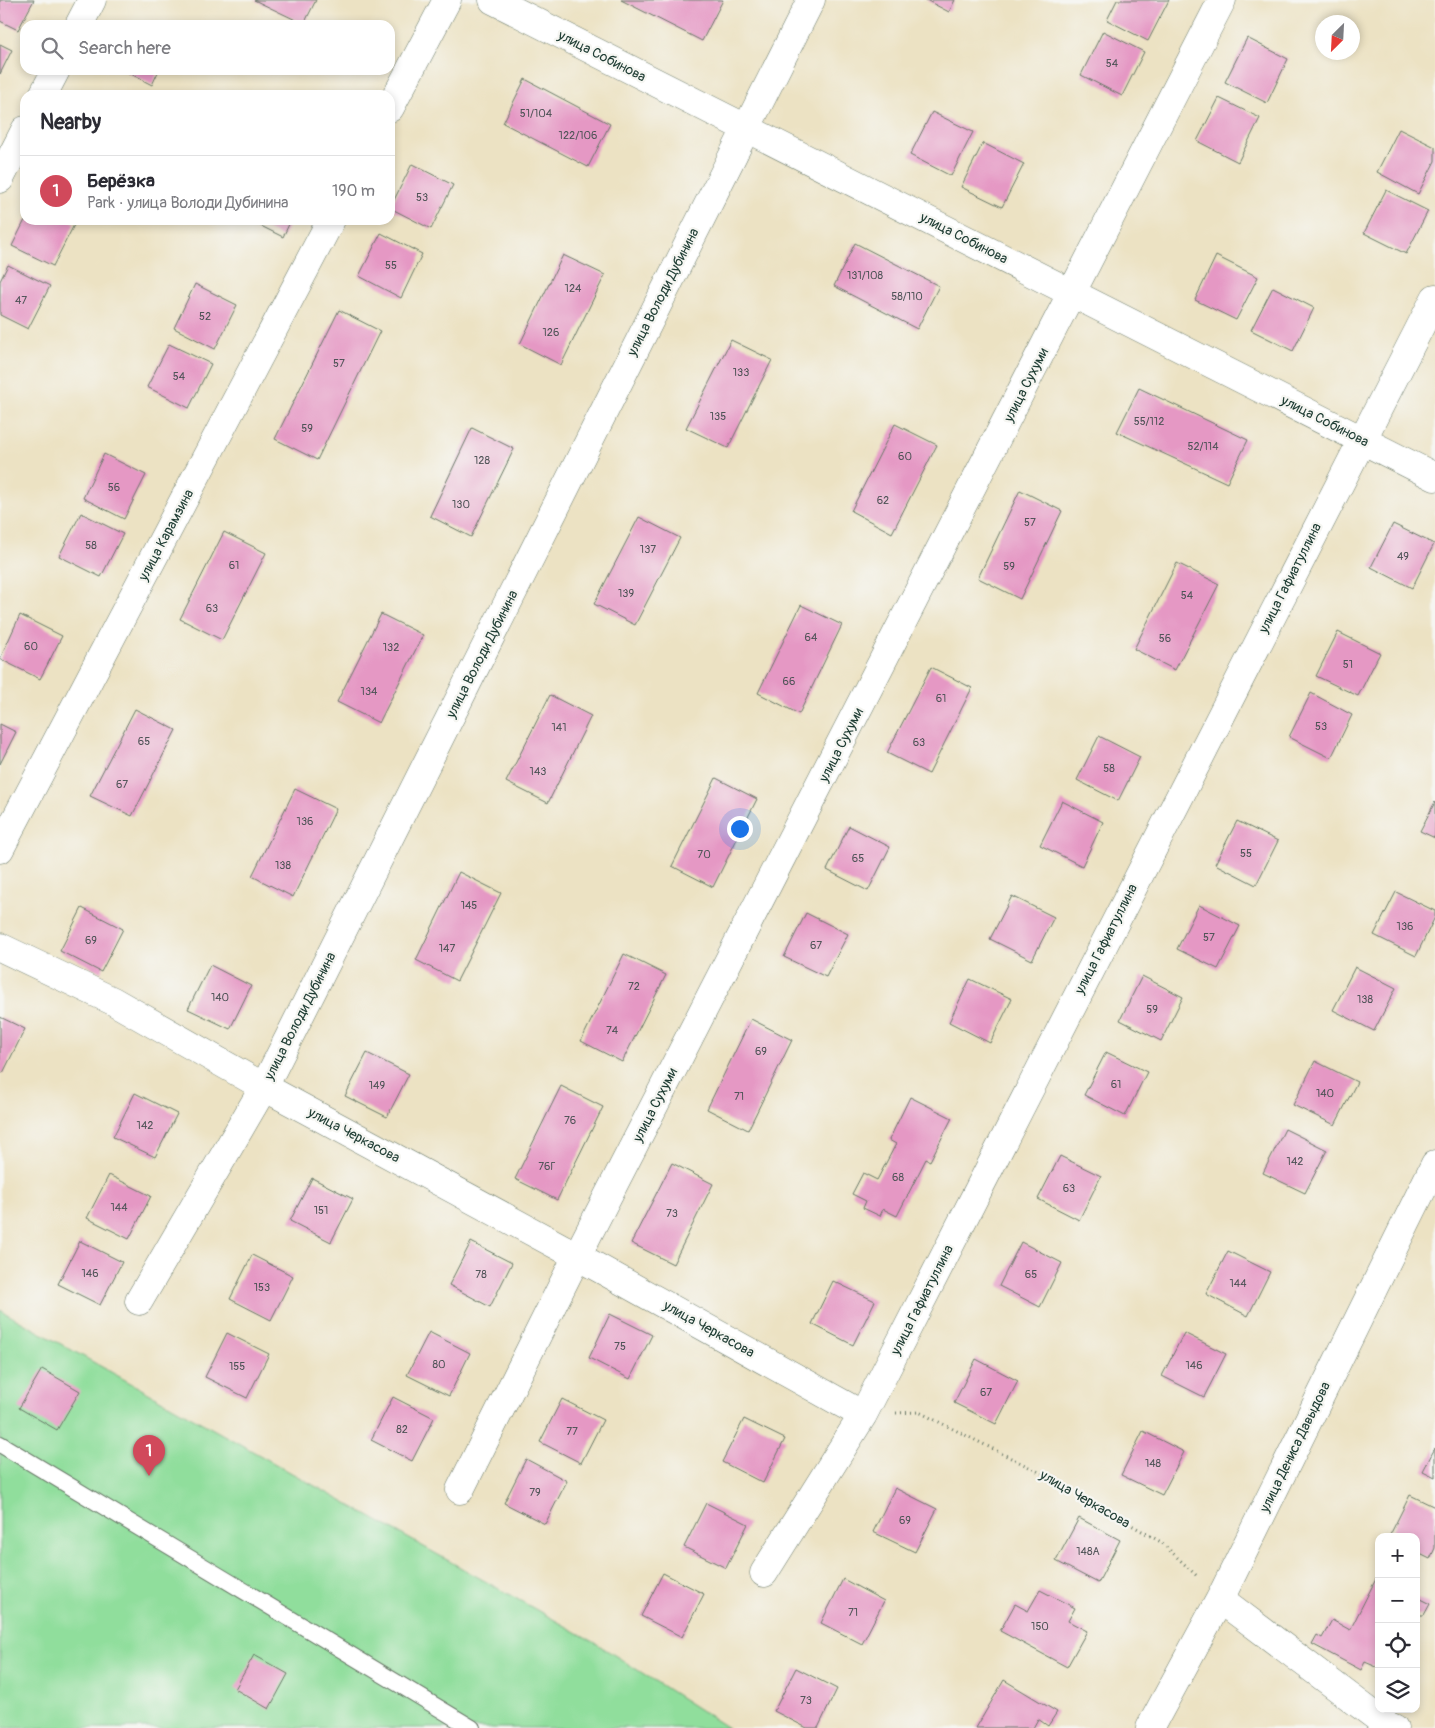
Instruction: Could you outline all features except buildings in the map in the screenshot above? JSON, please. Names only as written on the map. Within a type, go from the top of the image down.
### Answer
[{"type":"street","points":[[82,20],[92,0]]},
{"type":"street","points":[[395,99],[447,0]]},
{"type":"street","name":"улица Собинова","points":[[493,0],[1435,476]]},
{"type":"street","name":"улица Володи Дубинина","points":[[139,1301],[264,1087],[811,0]]},
{"type":"street","name":"улица Сухуми","points":[[460,1490],[577,1256],[1073,294],[1222,0]]},
{"type":"street","points":[[46,90],[53,75]]},
{"type":"street","points":[[0,179],[20,140]]},
{"type":"street","name":"улица Карамзина","points":[[0,849],[328,225]]},
{"type":"street","name":"улица Гафиатуллина","points":[[764,1573],[863,1415],[1361,439],[1435,298]]},
{"type":"street","name":"улица Черкасова","points":[[0,946],[113,1001],[264,1087],[577,1256],[863,1415]]},
{"type":"street","name":"улица Дениса Давыдова","points":[[1150,1728],[1220,1599],[1435,1164]]},
{"type":"street","points":[[1220,1599],[1387,1725],[1394,1728]]},
{"type":"lane","points":[[0,1444],[472,1728]]},
{"type":"path","name":"улица Черкасова","points":[[863,1415],[919,1412],[1031,1468],[1161,1542],[1220,1599]]},
{"type":"green space","points":[[0,1310],[594,1642],[728,1728],[0,1728]]},
{"type":"place","name":"Берёзка","points":[[149,1476]]}]
